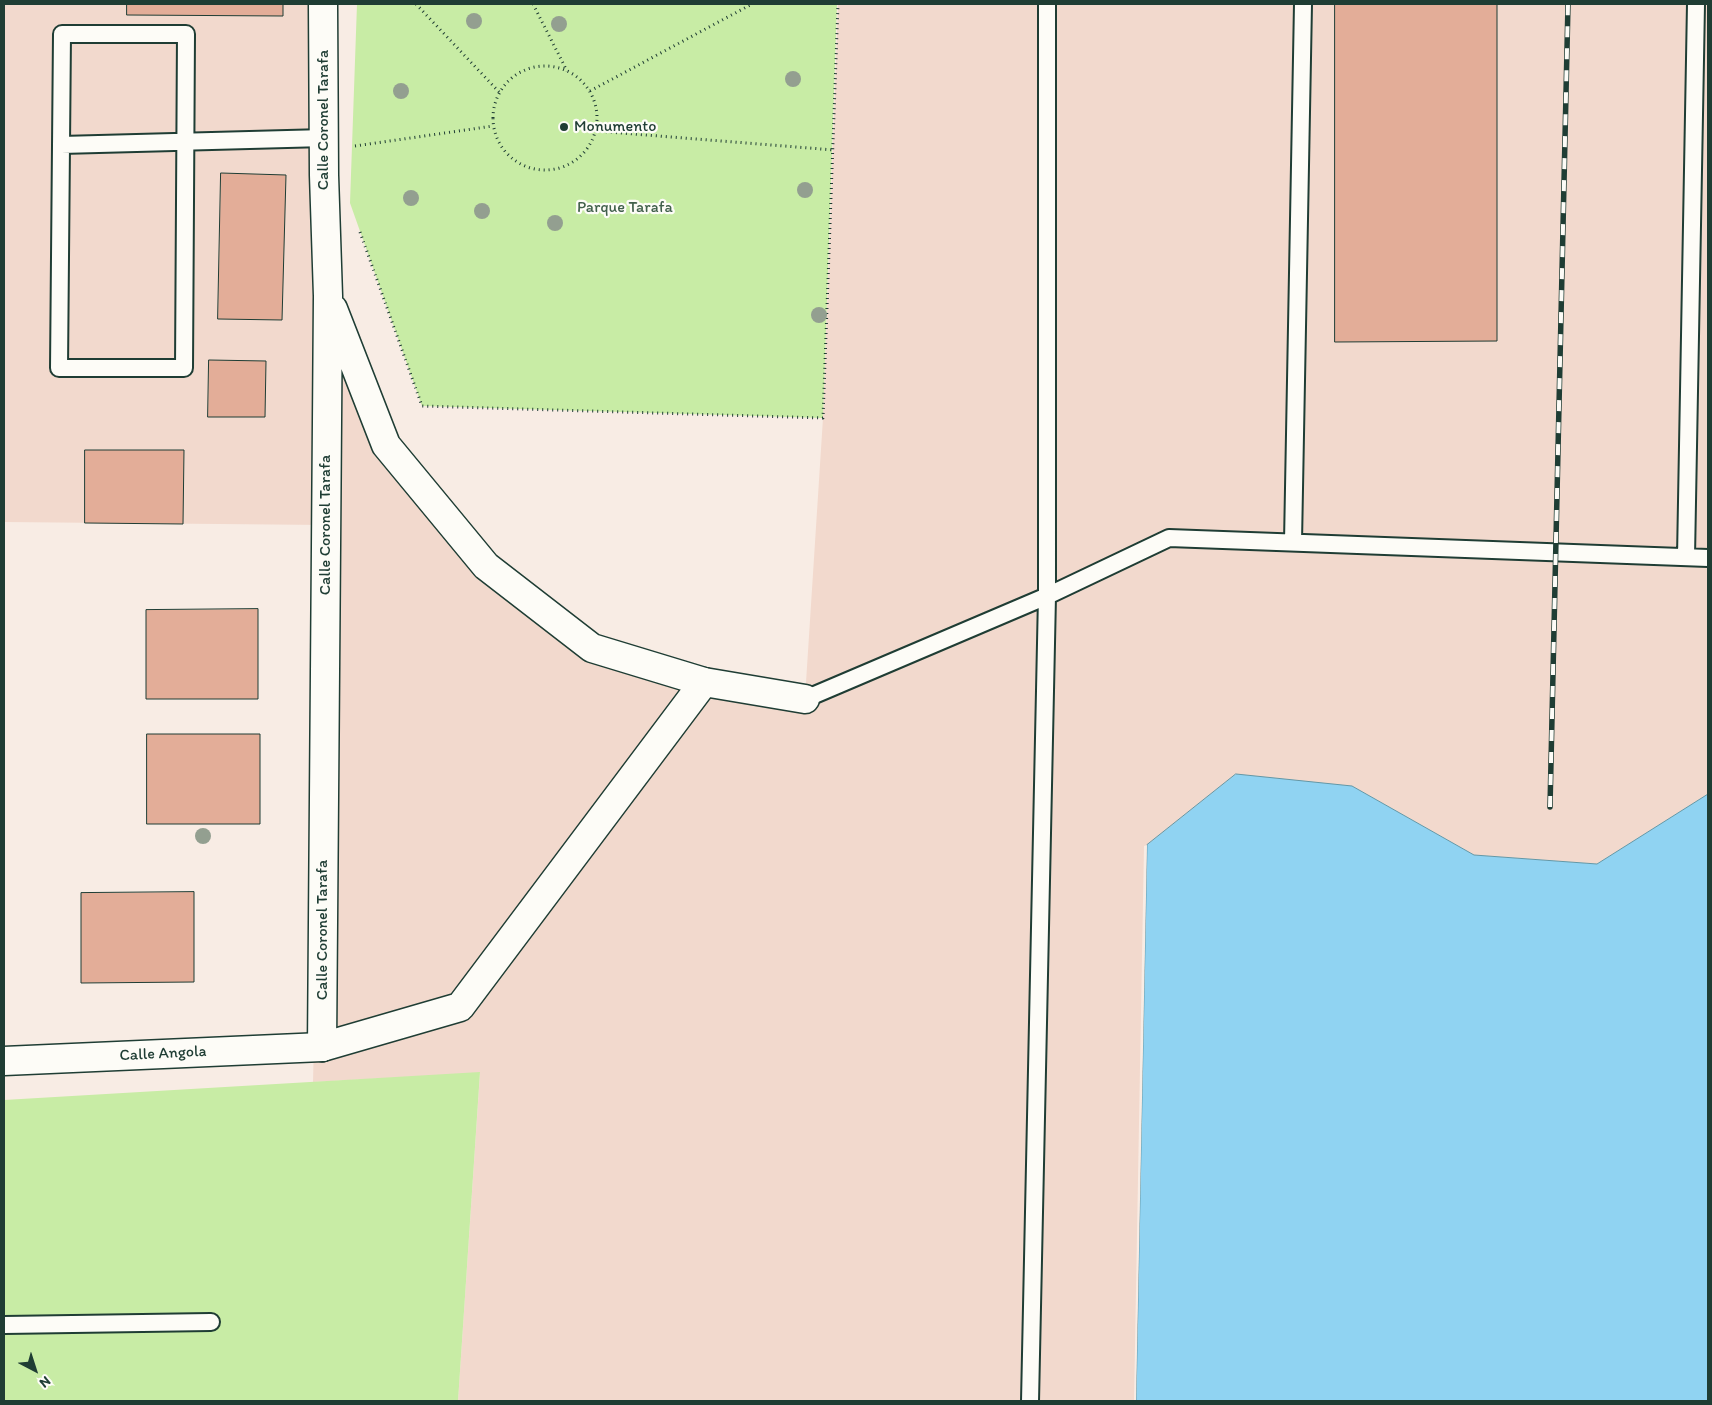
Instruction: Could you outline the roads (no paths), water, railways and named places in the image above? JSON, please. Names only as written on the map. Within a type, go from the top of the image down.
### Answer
[{"type":"street","name":"Calle Coronel Tarafa","points":[[322,1047],[328,296],[323,4]]},
{"type":"street","points":[[328,296],[386,445],[486,566],[592,648],[704,682],[805,699]]},
{"type":"street","name":"Calle Angola","points":[[4,1061],[322,1047],[460,1007],[704,682]]},
{"type":"lane","points":[[1030,1401],[1047,596],[1047,4]]},
{"type":"lane","points":[[1293,542],[1303,4]]},
{"type":"lane","points":[[1686,557],[1696,4]]},
{"type":"lane","points":[[62,34],[186,34],[184,368],[59,368],[61,145],[62,34]]},
{"type":"lane","points":[[61,145],[325,138]]},
{"type":"lane","points":[[805,699],[1047,596],[1169,538],[1708,558]]},
{"type":"lane","points":[[4,1325],[211,1322]]},
{"type":"water","points":[[1236,774],[1352,786],[1474,855],[1597,864],[1708,794],[1708,1401],[1136,1401],[1147,845]]},
{"type":"railway","points":[[1550,807],[1568,4]]},
{"type":"place","name":"Monumento","points":[[564,127]]},
{"type":"park label","name":"Parque Tarafa","points":[[625,208]]}]
